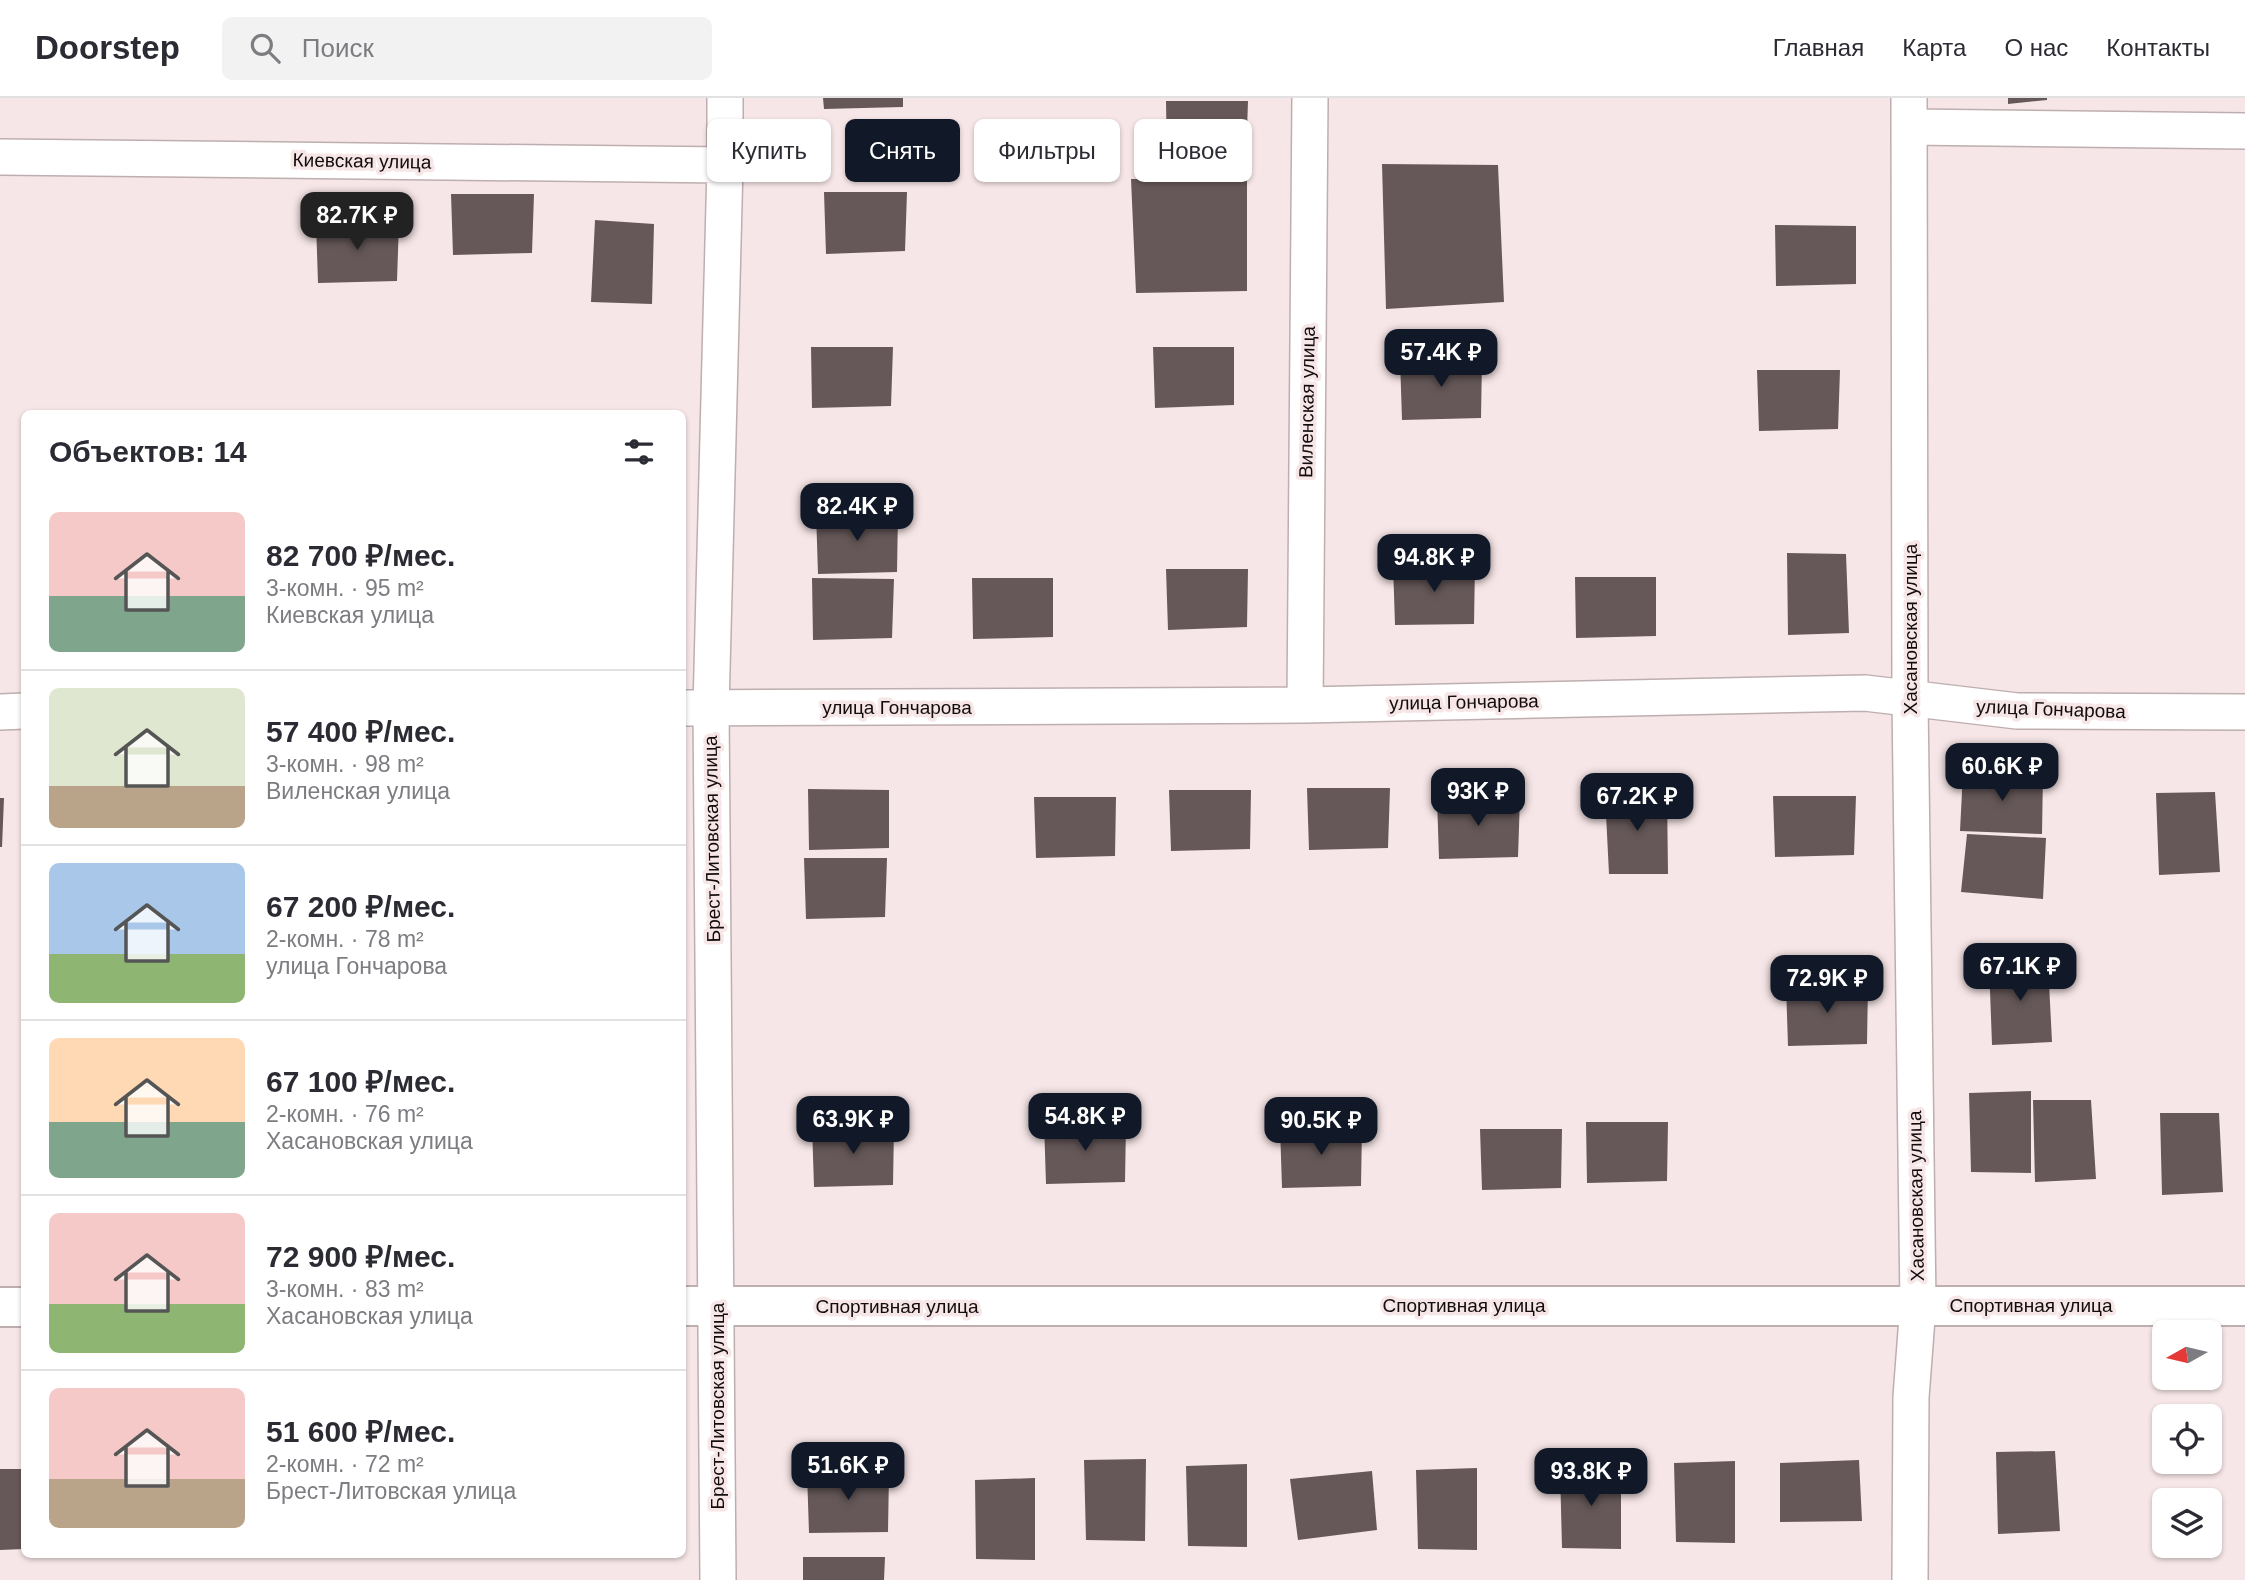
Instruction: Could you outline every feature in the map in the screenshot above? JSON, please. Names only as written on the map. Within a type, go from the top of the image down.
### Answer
[{"type":"street","name":"Брест-Литовская улица","points":[[724,98],[724,119]]},
{"type":"street","name":"Виленская улица","points":[[1305,705],[1310,98]]},
{"type":"street","points":[[1909,113],[2245,131]]},
{"type":"street","name":"Хасановская улица","points":[[1909,113],[1910,700],[1917,1305],[1911,1397],[1910,1580]]},
{"type":"street","name":"Киевская улица","points":[[0,158],[707,166]]},
{"type":"street","name":"Брест-Литовская улица","points":[[718,1580],[700,1306],[697,708],[724,182]]},
{"type":"street","name":"улица Гончарова","points":[[697,708],[1305,705],[1865,693],[2017,711],[2245,712]]},
{"type":"street","points":[[0,712],[21,711]]},
{"type":"street","name":"Спортивная улица","points":[[700,1306],[2245,1306]]},
{"type":"street","points":[[0,1307],[21,1307]]},
{"type":"building","points":[[823,98],[903,98],[903,107],[824,109]]},
{"type":"building","points":[[2008,98],[2047,98],[2047,100],[2008,104]]},
{"type":"building","points":[[1166,101],[1248,101],[1247,119],[1166,119]]},
{"type":"building","points":[[1382,164],[1498,165],[1504,302],[1386,309]]},
{"type":"building","points":[[1131,179],[1134,179],[1134,182],[1247,182],[1247,291],[1136,293]]},
{"type":"building","points":[[824,192],[907,192],[905,251],[826,254]]},
{"type":"building","points":[[451,194],[534,194],[532,253],[453,255]]},
{"type":"building","points":[[595,220],[654,224],[652,304],[591,302]]},
{"type":"building","points":[[316,222],[399,222],[397,281],[318,283]]},
{"type":"building","points":[[1775,225],[1856,226],[1856,284],[1776,286]]},
{"type":"building","points":[[811,347],[893,347],[891,406],[812,408]]},
{"type":"building","points":[[1153,347],[1234,347],[1234,405],[1155,408]]},
{"type":"building","points":[[1400,359],[1482,359],[1481,418],[1402,420]]},
{"type":"building","points":[[1757,370],[1840,370],[1838,429],[1759,431]]},
{"type":"building","points":[[816,512],[898,513],[897,572],[818,574]]},
{"type":"building","points":[[1787,553],[1846,554],[1849,633],[1788,635]]},
{"type":"building","points":[[1393,564],[1475,564],[1474,624],[1395,625]]},
{"type":"building","points":[[1166,569],[1248,569],[1247,627],[1168,630]]},
{"type":"building","points":[[1575,577],[1656,577],[1656,636],[1576,638]]},
{"type":"building","points":[[812,578],[894,579],[892,638],[813,640]]},
{"type":"building","points":[[972,578],[1053,578],[1053,637],[973,639]]},
{"type":"building","points":[[1963,772],[2043,773],[2042,834],[1960,831]]},
{"type":"building","points":[[1307,788],[1390,788],[1388,848],[1309,850]]},
{"type":"building","points":[[808,789],[889,790],[889,848],[809,850]]},
{"type":"building","points":[[1169,790],[1251,790],[1250,849],[1171,851]]},
{"type":"building","points":[[1667,792],[1668,874],[1609,874],[1605,794]]},
{"type":"building","points":[[2215,792],[2220,872],[2159,875],[2156,793]]},
{"type":"building","points":[[1773,796],[1856,796],[1854,855],[1775,857]]},
{"type":"building","points":[[1034,797],[1116,797],[1115,856],[1036,858]]},
{"type":"building","points":[[0,798],[4,798],[2,847],[0,847]]},
{"type":"building","points":[[1437,798],[1520,798],[1518,857],[1439,859]]},
{"type":"building","points":[[1967,834],[2046,838],[2043,899],[1961,892]]},
{"type":"building","points":[[804,858],[887,858],[885,917],[806,919]]},
{"type":"building","points":[[1989,963],[2048,963],[2052,1042],[1992,1045]]},
{"type":"building","points":[[1786,985],[1868,985],[1867,1044],[1788,1046]]},
{"type":"building","points":[[2031,1091],[2031,1173],[1971,1172],[1969,1093]]},
{"type":"building","points":[[2033,1100],[2091,1100],[2096,1179],[2035,1182]]},
{"type":"building","points":[[2160,1113],[2219,1113],[2223,1192],[2162,1195]]},
{"type":"building","points":[[1044,1122],[1126,1123],[1125,1182],[1046,1184]]},
{"type":"building","points":[[1586,1122],[1668,1122],[1667,1181],[1587,1183]]},
{"type":"building","points":[[812,1125],[894,1126],[893,1185],[814,1187]]},
{"type":"building","points":[[1280,1127],[1362,1127],[1361,1186],[1282,1188]]},
{"type":"building","points":[[1480,1129],[1562,1129],[1561,1188],[1482,1190]]},
{"type":"building","points":[[2055,1451],[2060,1531],[1998,1534],[1996,1452]]},
{"type":"building","points":[[1146,1459],[1145,1541],[1086,1540],[1084,1460]]},
{"type":"building","points":[[1859,1460],[1862,1521],[1780,1522],[1780,1463]]},
{"type":"building","points":[[1735,1461],[1735,1543],[1676,1542],[1674,1463]]},
{"type":"building","points":[[1247,1464],[1247,1547],[1188,1546],[1186,1466]]},
{"type":"building","points":[[1621,1467],[1621,1549],[1562,1548],[1560,1469]]},
{"type":"building","points":[[1477,1468],[1477,1550],[1418,1549],[1416,1470]]},
{"type":"building","points":[[0,1469],[21,1469],[21,1549],[0,1550]]},
{"type":"building","points":[[1372,1471],[1377,1530],[1298,1540],[1290,1479]]},
{"type":"building","points":[[807,1472],[889,1473],[888,1532],[809,1533]]},
{"type":"building","points":[[1035,1478],[1035,1560],[976,1559],[975,1480]]},
{"type":"building","points":[[803,1557],[885,1557],[884,1580],[803,1580]]}]
